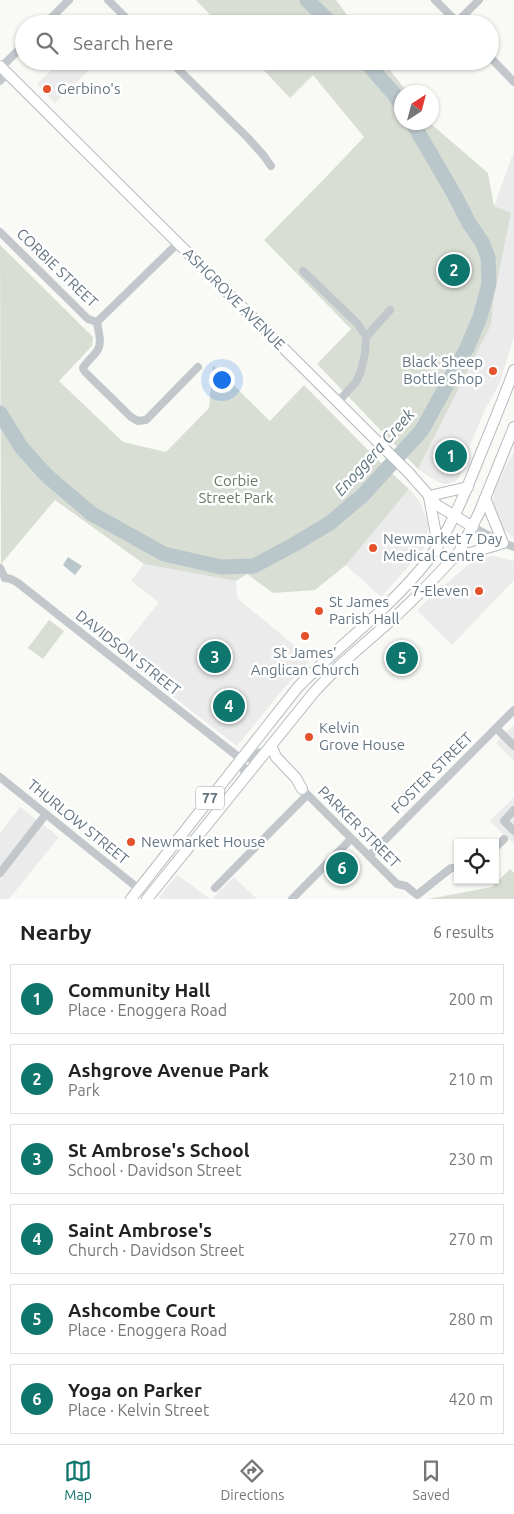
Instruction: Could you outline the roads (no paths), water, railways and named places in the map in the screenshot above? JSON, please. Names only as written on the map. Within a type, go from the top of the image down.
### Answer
[{"type":"main road","name":"ASHGROVE AVENUE","points":[[3,69],[409,473],[437,505],[473,526]]},
{"type":"main road","name":"77","points":[[131,899],[298,687],[392,600],[438,545],[455,516],[468,487],[514,370]]},
{"type":"main road","name":"77","points":[[147,899],[326,678],[395,617],[454,558],[473,526],[514,427]]},
{"type":"main road","points":[[438,545],[429,496],[468,487]]},
{"type":"main road","points":[[454,558],[503,542],[485,498]]},
{"type":"main road","points":[[269,748],[296,778],[305,792]]},
{"type":"street","points":[[54,15],[69,0]]},
{"type":"street","points":[[108,0],[123,15]]},
{"type":"street","points":[[435,0],[450,15]]},
{"type":"street","points":[[466,15],[480,0]]},
{"type":"street","points":[[0,81],[3,69],[15,55]]},
{"type":"street","points":[[499,66],[514,82]]},
{"type":"street","points":[[179,70],[248,138],[271,166]]},
{"type":"street","name":"CORBIE STREET","points":[[0,232],[88,319],[97,322]]},
{"type":"street","points":[[178,244],[97,322],[99,350],[86,363],[84,368],[85,372],[138,421],[146,420],[198,367]]},
{"type":"street","points":[[303,271],[358,324],[366,337]]},
{"type":"street","points":[[338,402],[356,382],[363,363],[366,337],[390,310]]},
{"type":"street","points":[[191,375],[197,381]]},
{"type":"street","points":[[473,526],[514,546]]},
{"type":"street","name":"DAVIDSON STREET","points":[[0,568],[2,580],[11,579],[18,583],[241,759]]},
{"type":"street","name":"FOSTER STREET","points":[[369,856],[514,710]]},
{"type":"street","points":[[496,728],[514,746]]},
{"type":"street","points":[[246,778],[241,759],[250,758],[269,748]]},
{"type":"street","name":"THURLOW STREET","points":[[0,778],[139,889]]},
{"type":"street","points":[[215,888],[305,792]]},
{"type":"street","name":"PARKER STREET","points":[[305,792],[397,884],[406,886],[417,895],[451,868],[454,868]]},
{"type":"street","points":[[514,810],[504,820],[514,830]]},
{"type":"street","points":[[0,873],[46,814]]},
{"type":"street","points":[[292,899],[351,839]]},
{"type":"street","points":[[499,844],[504,839]]},
{"type":"waterway","name":"Enoggera Creek","points":[[307,0],[323,15]]},
{"type":"waterway","name":"Enoggera Creek","points":[[373,70],[394,94]]},
{"type":"waterway","name":"Enoggera Creek","points":[[0,413],[21,447],[46,475],[92,514],[164,554],[221,567],[254,566],[330,523],[363,495],[422,430],[467,348],[480,317],[489,284],[488,257],[482,242],[469,223],[417,130]]},
{"type":"place","name":"Gerbino's","points":[[47,89]]},
{"type":"place","name":"Ashgrove Avenue Park","points":[[454,270]]},
{"type":"place","name":"Black Sheep Bottle Shop","points":[[493,371]]},
{"type":"place","name":"Community Hall","points":[[451,456]]},
{"type":"place","name":"Newmarket 7 Day Medical Centre","points":[[373,548]]},
{"type":"place","name":"7-Eleven","points":[[479,591]]},
{"type":"place","name":"St James Parish Hall","points":[[319,611]]},
{"type":"place","name":"St James' Anglican Church","points":[[305,636]]},
{"type":"place","name":"St Ambrose's School","points":[[215,657]]},
{"type":"place","name":"Ashcombe Court","points":[[402,658]]},
{"type":"place","name":"Saint Ambrose's","points":[[229,706]]},
{"type":"place","name":"Kelvin Grove House","points":[[309,737]]},
{"type":"place","name":"Newmarket House","points":[[131,842]]},
{"type":"place","name":"Yoga on Parker","points":[[342,868]]},
{"type":"park label","name":"Corbie Street Park","points":[[236,490]]}]
